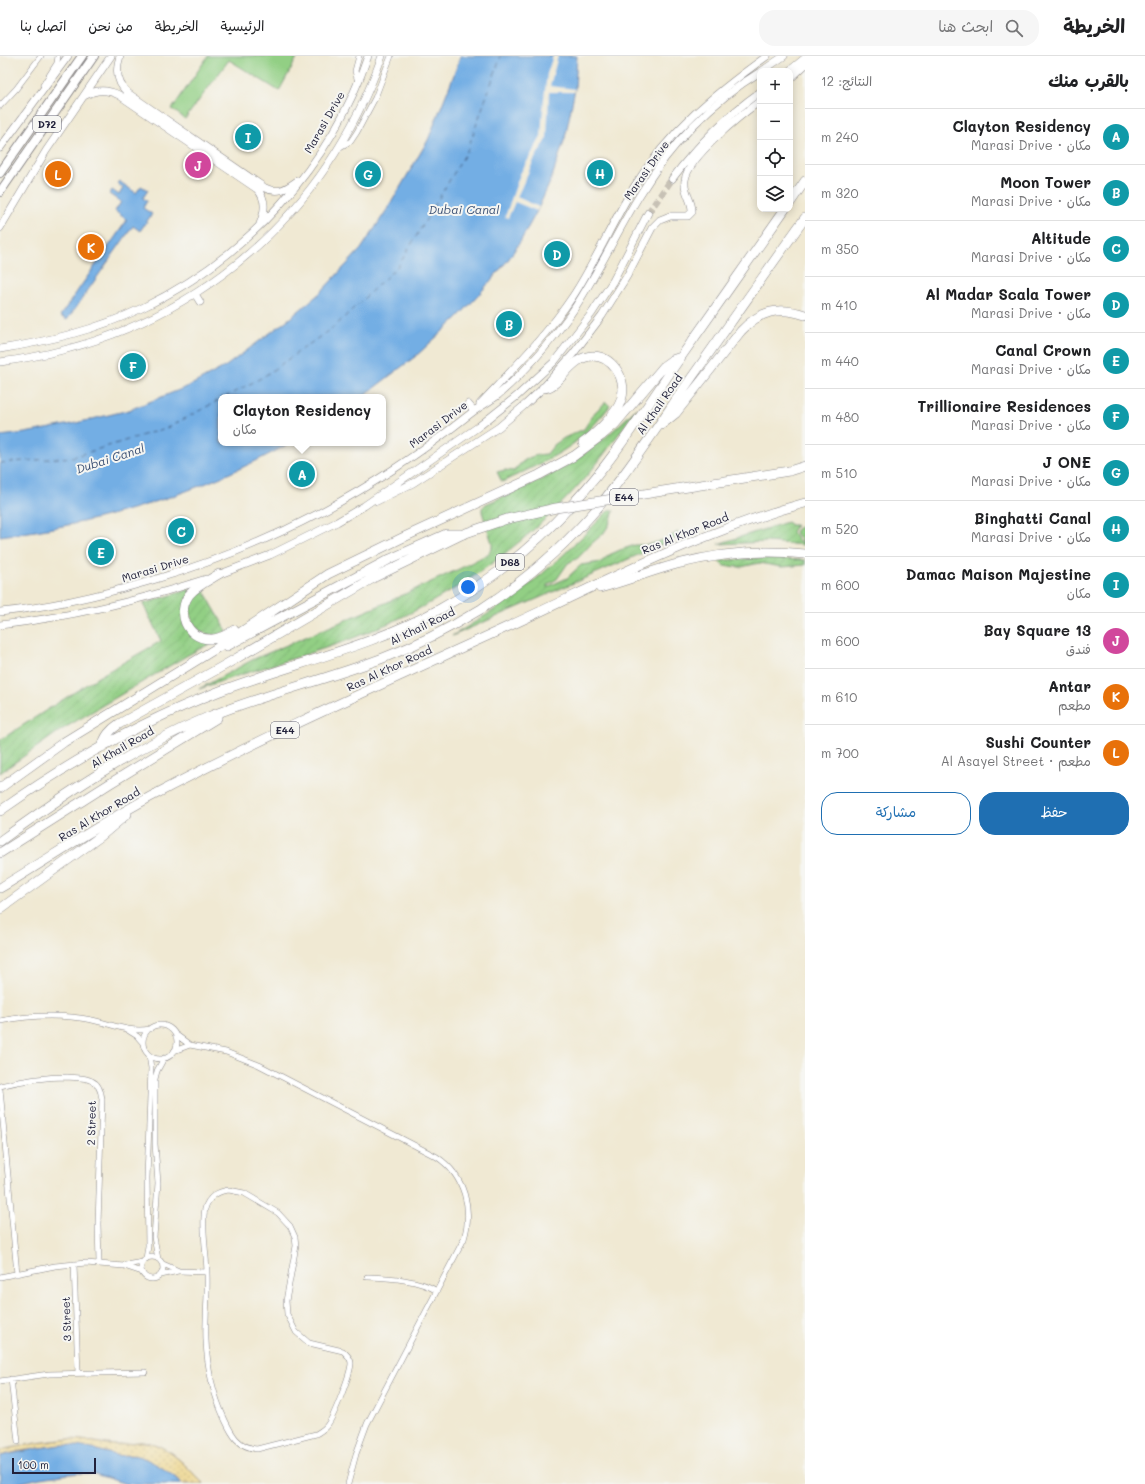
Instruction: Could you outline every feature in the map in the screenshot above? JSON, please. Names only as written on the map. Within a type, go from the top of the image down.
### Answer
[{"type":"highway","points":[[793,199],[805,181]]},
{"type":"highway","name":"Al Khail Road","points":[[0,811],[102,747],[149,722],[198,700],[248,681],[350,649],[397,630],[442,608],[485,581],[554,524],[576,501],[614,452],[784,212]]},
{"type":"highway","name":"Al Khail Road","points":[[0,841],[58,800],[116,763],[170,734],[230,709],[364,665],[411,646],[451,627],[491,602],[525,578],[562,545],[595,511],[628,468],[805,218]]},
{"type":"highway","points":[[658,426],[666,422],[676,413],[741,331],[751,322],[758,317],[773,311],[789,310],[805,315]]},
{"type":"highway","points":[[505,491],[516,482],[561,459],[585,442],[613,414],[621,401],[622,381],[616,368],[605,359],[592,356],[579,360],[551,386],[543,388]]},
{"type":"highway","points":[[0,788],[64,742],[220,646],[283,603],[346,564],[551,469],[590,445],[625,414],[665,365],[672,360],[681,357]]},
{"type":"highway","name":"E44","points":[[102,747],[106,736],[114,727],[225,665],[391,568],[463,534],[507,519],[556,508],[805,468]]},
{"type":"highway","name":"Ras Al Khor Road","points":[[0,888],[132,807],[275,735],[638,565],[738,525],[805,503]]},
{"type":"highway","points":[[220,646],[235,643],[325,595],[375,566],[418,546],[446,534],[463,534]]},
{"type":"highway","points":[[581,593],[610,586],[676,564],[716,556],[754,552],[805,554]]},
{"type":"highway","points":[[219,574],[192,591],[184,605],[183,615],[186,624],[190,630],[202,638],[215,639],[222,637],[268,609],[283,603]]},
{"type":"highway","points":[[0,854],[230,709]]},
{"type":"highway","points":[[0,909],[117,824],[128,814],[132,807]]},
{"type":"main road","name":"D72","points":[[0,173],[82,56]]},
{"type":"main road","name":"D72","points":[[0,192],[94,56]]},
{"type":"street","points":[[0,106],[16,89],[41,56]]},
{"type":"street","points":[[35,102],[42,86],[57,63],[58,56]]},
{"type":"street","points":[[0,148],[68,56]]},
{"type":"street","points":[[84,96],[111,56]]},
{"type":"street","points":[[96,79],[116,56]]},
{"type":"street","points":[[120,56],[117,64],[118,75],[125,90],[261,186],[269,190],[279,191],[288,187],[304,176]]},
{"type":"street","points":[[358,83],[356,71],[359,56]]},
{"type":"street","name":"Marasi Drive","points":[[0,349],[45,341],[104,324],[142,308],[179,288],[212,266],[258,228],[282,203],[304,176],[332,133],[358,83],[368,56]]},
{"type":"street","points":[[0,362],[52,354],[104,338],[154,317],[195,294],[230,269],[271,233],[300,202],[323,172],[340,147],[363,104],[382,56]]},
{"type":"street","points":[[340,147],[351,141],[357,132],[375,98],[391,56]]},
{"type":"street","points":[[468,404],[474,411],[562,311],[575,287],[593,262],[613,224],[620,206],[644,172],[689,118],[719,87],[767,56]]},
{"type":"street","name":"Marasi Drive","points":[[766,68],[784,56]]},
{"type":"street","points":[[793,68],[805,58]]},
{"type":"street","points":[[793,76],[805,65]]},
{"type":"street","name":"Marasi Drive","points":[[0,612],[129,588],[199,566],[247,548],[338,504],[384,477],[436,441],[474,411],[490,401],[510,384],[541,351],[569,316],[592,281],[640,194],[669,155],[686,134],[706,114],[736,89],[757,74]]},
{"type":"street","points":[[84,96],[102,90],[119,95],[257,189],[262,196],[265,208],[258,228]]},
{"type":"street","points":[[672,179],[688,158],[716,128],[757,94]]},
{"type":"street","name":"D72","points":[[0,228],[11,218],[42,159],[84,96]]},
{"type":"street","points":[[364,506],[402,490],[470,446],[508,420],[543,388],[578,348],[602,316],[623,283],[652,228],[665,218],[675,215],[686,216],[690,214],[692,210],[684,185],[685,176],[689,168],[721,133],[757,103]]},
{"type":"street","points":[[0,625],[109,607],[155,595],[253,562],[332,525],[364,506],[491,417],[518,396],[546,370],[571,341],[604,296],[622,265],[648,213]]},
{"type":"street","points":[[612,214],[613,224]]},
{"type":"street","points":[[195,294],[200,302]]},
{"type":"street","points":[[0,1021],[30,1016],[62,1016],[93,1020],[124,1028],[140,1030],[150,1029],[156,1026],[170,1028],[175,1034],[190,1045],[226,1052],[259,1066],[437,1157],[458,1179],[464,1191],[467,1205],[468,1219],[464,1239],[367,1424],[356,1454],[348,1484]]},
{"type":"street","points":[[124,1028],[137,1036],[143,1043],[149,1055],[151,1068],[147,1183],[148,1242],[145,1260],[141,1265],[142,1272],[146,1278],[150,1279],[179,1271],[207,1272]]},
{"type":"street","points":[[143,1043],[146,1034],[150,1029]]},
{"type":"street","points":[[174,1052],[177,1045],[175,1034]]},
{"type":"street","points":[[158,1259],[154,1237],[158,1183],[155,1144],[155,1079],[157,1071],[164,1058],[190,1045]]},
{"type":"street","points":[[149,1055],[155,1058],[164,1058]]},
{"type":"street","name":"2 Street","points":[[0,1086],[29,1079],[56,1077],[87,1079],[91,1080],[98,1086],[102,1094],[98,1217],[99,1263]]},
{"type":"street","points":[[0,1089],[17,1274]]},
{"type":"street","points":[[147,1183],[152,1186],[158,1183]]},
{"type":"street","points":[[230,1190],[244,1193],[278,1213],[290,1226],[296,1242],[286,1301],[286,1310],[291,1322],[296,1332],[309,1343],[343,1351],[351,1362],[349,1375],[329,1423],[323,1430],[316,1434],[256,1449],[244,1446],[234,1438],[217,1402],[209,1371],[206,1339],[207,1272],[204,1220],[205,1210],[210,1200],[218,1192],[230,1190]]},
{"type":"street","points":[[124,1266],[154,1257],[163,1264],[179,1271]]},
{"type":"street","points":[[0,1277],[36,1269],[74,1264],[99,1263],[124,1266],[142,1272]]},
{"type":"street","name":"3 Street","points":[[74,1264],[78,1373]]},
{"type":"street","points":[[161,1275],[163,1272],[163,1264]]},
{"type":"street","points":[[367,1277],[408,1282],[430,1287],[437,1291]]},
{"type":"street","points":[[0,1381],[38,1375],[145,1372]]},
{"type":"street","points":[[11,1379],[18,1442]]},
{"type":"green space","points":[[208,56],[298,56],[279,91],[229,60],[185,119],[172,109]]},
{"type":"green space","points":[[606,402],[610,406],[601,418],[574,443],[544,462],[502,482],[497,472],[505,470],[514,471],[525,460],[537,455],[547,454],[554,445],[564,438],[584,429],[595,412]]},
{"type":"green space","points":[[637,408],[593,468],[555,510],[508,551],[457,587],[402,617],[352,639],[199,689],[254,659],[390,601],[488,554],[492,548],[492,543],[482,512],[482,508],[486,504],[542,479],[574,461],[599,443]]},
{"type":"green space","points":[[610,509],[614,511],[609,525],[603,534],[578,558],[568,563],[557,579],[547,585],[547,587],[567,578],[581,565],[601,562],[609,555],[620,550],[635,545],[648,545],[666,539],[678,532],[679,537],[452,636],[494,610],[531,583],[566,552]]},
{"type":"green space","points":[[787,522],[791,525],[796,525],[792,532],[799,542],[802,542],[796,535],[795,531],[801,526],[805,527],[805,545],[766,542],[718,544]]},
{"type":"green space","points":[[755,558],[805,560],[805,565],[782,567],[759,563],[741,567],[724,566],[718,561]]},
{"type":"green space","points":[[190,589],[183,625],[215,641],[188,655],[61,730],[0,773],[0,740],[98,677],[161,641],[143,604]]},
{"type":"green space","points":[[203,589],[227,631],[216,635],[206,634],[193,623],[191,605],[195,597]]},
{"type":"sand","points":[[68,1439],[117,1445],[141,1442],[154,1444],[178,1458],[204,1484],[181,1484],[177,1478],[144,1458],[130,1455],[116,1456],[106,1452],[71,1445],[20,1451],[0,1456],[0,1450]]},
{"type":"water","name":"Dubai Canal","points":[[460,56],[577,56],[575,89],[565,138],[551,180],[537,211],[508,260],[457,318],[416,356],[366,394],[218,394],[218,446],[284,446],[256,461],[221,477],[150,504],[38,531],[0,536],[0,436],[25,433],[76,423],[129,410],[189,386],[226,366],[290,318],[320,293],[361,249],[388,208],[428,140]]},
{"type":"water","points":[[119,181],[136,193],[141,186],[148,190],[143,198],[147,201],[143,208],[152,214],[140,231],[133,226],[67,320],[60,316],[127,220],[115,211],[121,202],[109,194],[112,190],[119,195],[123,188],[117,183]]},
{"type":"water","points":[[60,1445],[81,1447],[118,1456],[134,1455],[142,1457],[174,1476],[181,1484],[126,1484],[95,1474],[78,1473],[40,1478],[15,1484],[0,1484],[0,1456]]},
{"type":"pier","points":[[553,56],[558,56],[550,86],[575,89],[574,92],[549,92],[547,138],[534,160],[517,197],[539,207],[537,211],[515,202],[508,218],[505,217],[520,174],[541,137],[547,74]]},
{"type":"ferry route","points":[[231,394],[263,377],[335,326],[399,265],[467,151],[501,56]]},
{"type":"ferry route","points":[[0,463],[73,457],[169,427],[218,401]]},
{"type":"tunnel","points":[[648,213],[672,179]]},
{"type":"place","name":"Damac Maison Majestine","points":[[248,137]]},
{"type":"place","name":"Bay Square 13","points":[[198,165]]},
{"type":"place","name":"Binghatti Canal","points":[[600,173]]},
{"type":"place","name":"Sushi Counter","points":[[58,174]]},
{"type":"place","name":"J ONE","points":[[368,174]]},
{"type":"place","name":"Antar","points":[[91,247]]},
{"type":"place","name":"Al Madar Scala Tower","points":[[557,254]]},
{"type":"place","name":"Moon Tower","points":[[509,324]]},
{"type":"place","name":"Trillionaire Residences","points":[[133,366]]},
{"type":"place","name":"Clayton Residency","points":[[302,474]]},
{"type":"place","name":"Altitude","points":[[181,531]]},
{"type":"place","name":"Canal Crown","points":[[101,552]]}]
